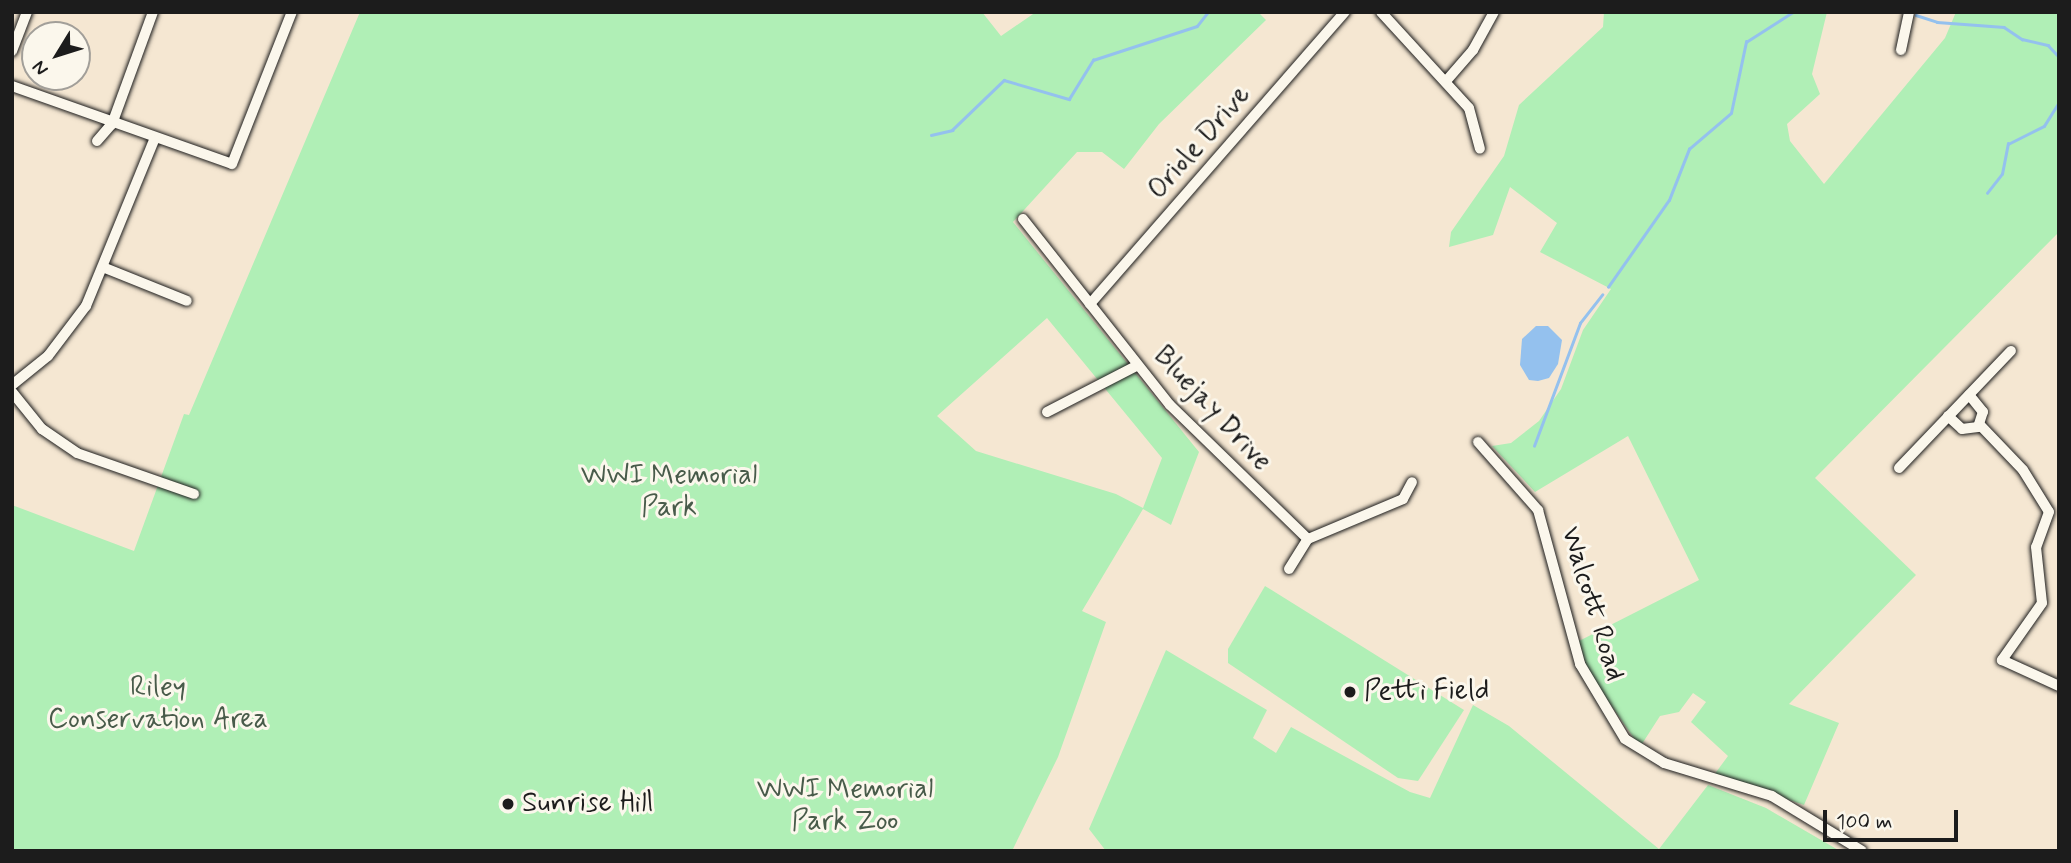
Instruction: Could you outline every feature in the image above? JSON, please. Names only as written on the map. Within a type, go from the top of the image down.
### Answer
[{"type":"street","points":[[12,51],[27,12]]},
{"type":"street","points":[[97,141],[111,124],[153,12]]},
{"type":"street","points":[[12,86],[154,140],[232,164],[292,12]]},
{"type":"street","name":"Oriole Drive","points":[[1090,303],[1345,12]]},
{"type":"street","points":[[1381,12],[1447,80],[1469,108],[1479,129],[1480,149]]},
{"type":"street","points":[[1447,80],[1473,50],[1494,12]]},
{"type":"street","points":[[1901,50],[1909,12]]},
{"type":"street","points":[[12,385],[73,329],[105,268],[154,140]]},
{"type":"street","name":"Bluejay Drive","points":[[1023,219],[1139,365],[1224,461],[1308,539]]},
{"type":"street","points":[[105,268],[187,301]]},
{"type":"street","points":[[1899,468],[2011,351]]},
{"type":"street","points":[[1047,412],[1139,365]]},
{"type":"street","points":[[12,391],[42,429],[77,453],[194,494]]},
{"type":"street","points":[[1969,395],[1983,412],[1980,425]]},
{"type":"street","points":[[1948,416],[1962,429],[1980,425]]},
{"type":"street","points":[[1980,425],[2023,470],[2054,512],[2036,547],[2042,603],[2002,660],[2059,686]]},
{"type":"street","name":"Walcott Road","points":[[1478,442],[1538,510],[1580,664],[1625,739],[1664,763],[1795,807],[1862,851]]},
{"type":"street","points":[[1289,569],[1308,539],[1404,499],[1412,482]]},
{"type":"green space","points":[[360,12],[982,12],[1001,36],[1036,12],[1258,12],[1266,20],[1159,124],[1124,169],[1102,152],[1077,152],[1013,222],[1199,452],[1171,525],[1143,509],[1082,611],[1106,622],[1058,757],[1012,851],[12,851],[12,505],[134,551],[184,414],[189,415]],"holes":[[[1047,318],[1162,458],[1143,508],[1116,494],[976,451],[937,416]]]},
{"type":"green space","points":[[1604,12],[1827,12],[1812,74],[1820,94],[1787,124],[1790,141],[1824,184],[1945,38],[1956,12],[2059,12],[2059,232],[1815,478],[1916,575],[1789,704],[1839,723],[1804,805],[1714,775],[1728,756],[1691,722],[1706,702],[1693,693],[1679,712],[1660,716],[1640,747],[1588,672],[1579,641],[1699,580],[1628,436],[1535,492],[1492,446],[1511,443],[1539,421],[1561,389],[1583,330],[1611,289],[1540,252],[1557,223],[1510,187],[1493,235],[1449,247],[1451,232],[1504,156],[1519,105],[1603,27]]},
{"type":"green space","name":"Petti Field","points":[[1265,586],[1464,710],[1418,781],[1398,778],[1228,663],[1228,649]]},
{"type":"green space","points":[[1166,650],[1267,710],[1253,738],[1276,753],[1291,727],[1410,792],[1430,798],[1473,705],[1509,726],[1659,849],[1708,785],[1766,808],[1840,851],[1106,851],[1089,829]]},
{"type":"water","points":[[1536,326],[1548,326],[1562,340],[1558,364],[1549,378],[1538,381],[1529,380],[1520,365],[1522,339]]},
{"type":"waterway","points":[[931,135],[952,130],[1004,80],[1069,99],[1093,60],[1197,26],[1208,12]]},
{"type":"waterway","points":[[1608,287],[1669,200],[1689,149],[1731,113],[1746,42],[1793,12]]},
{"type":"waterway","points":[[1916,15],[1937,22],[2004,27],[2022,39],[2048,45],[2059,57]]},
{"type":"waterway","points":[[1987,193],[2002,174],[2008,144],[2044,126],[2059,102]]},
{"type":"waterway","points":[[1534,446],[1580,323],[1602,295]]},
{"type":"place","name":"Petti Field","points":[[1350,692]]},
{"type":"place","name":"Sunrise Hill","points":[[508,804]]},
{"type":"park label","name":"WWI Memorial Park","points":[[669,492]]},
{"type":"park label","name":"Riley Conservation Area","points":[[158,704]]},
{"type":"park label","name":"WWI Memorial Park Zoo","points":[[845,806]]}]
